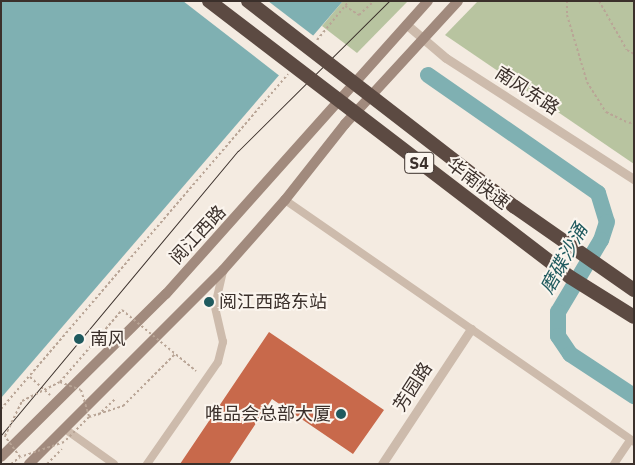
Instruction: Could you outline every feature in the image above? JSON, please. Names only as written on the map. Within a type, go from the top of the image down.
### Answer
[{"type":"highway","name":"华南快速","points":[[209,1],[570,277],[634,318]]},
{"type":"highway","name":"华南快速","points":[[248,1],[508,201],[634,290]]},
{"type":"main road","name":"阅江西路","points":[[1,456],[166,294],[428,1]]},
{"type":"main road","points":[[24,461],[65,429],[223,270],[285,200],[345,124],[421,38],[458,1]]},
{"type":"street","name":"南风东路","points":[[406,24],[421,38],[634,179]]},
{"type":"street","points":[[285,200],[632,441],[614,464]]},
{"type":"street","points":[[147,464],[218,362],[222,342],[215,306],[223,270]]},
{"type":"street","name":"芳园路","points":[[382,464],[471,329]]},
{"type":"street","points":[[65,429],[114,464]]},
{"type":"path","points":[[312,46],[349,1]]},
{"type":"path","points":[[345,6],[359,15],[374,1]]},
{"type":"path","points":[[567,1],[567,14],[587,82],[606,112],[629,123],[634,122]]},
{"type":"path","points":[[599,1],[627,50],[634,54]]},
{"type":"path","points":[[1,409],[292,68]]},
{"type":"path","points":[[24,461],[5,436],[10,420],[22,401],[60,382],[122,310],[196,371]]},
{"type":"path","points":[[11,464],[24,461],[64,442],[89,417],[123,406],[175,354]]},
{"type":"path","points":[[30,377],[51,396],[56,391]]},
{"type":"path","points":[[60,382],[81,390],[89,417]]},
{"type":"path","points":[[61,386],[66,382]]},
{"type":"path","points":[[98,415],[116,398]]},
{"type":"path","points":[[47,464],[62,449]]},
{"type":"green space","points":[[343,1],[408,1],[357,53],[322,26]]},
{"type":"green space","points":[[478,1],[634,1],[634,164],[445,35]]},
{"type":"water","points":[[1,1],[343,1],[1,398]]},
{"type":"pier","points":[[183,1],[268,1],[315,37],[281,77]]},
{"type":"building","points":[[269,332],[384,410],[353,454],[272,399],[229,464],[180,464]]},
{"type":"waterway","name":"磨碟沙涌","points":[[428,75],[598,193],[607,222],[601,240],[558,312],[558,336],[570,354],[634,396]]},
{"type":"tram line","points":[[1,435],[238,151],[389,1]]},
{"type":"place","name":"阅江西路东站","points":[[209,302]]},
{"type":"place","name":"南风","points":[[79,339]]},
{"type":"place","name":"唯品会总部大厦","points":[[341,414]]}]
